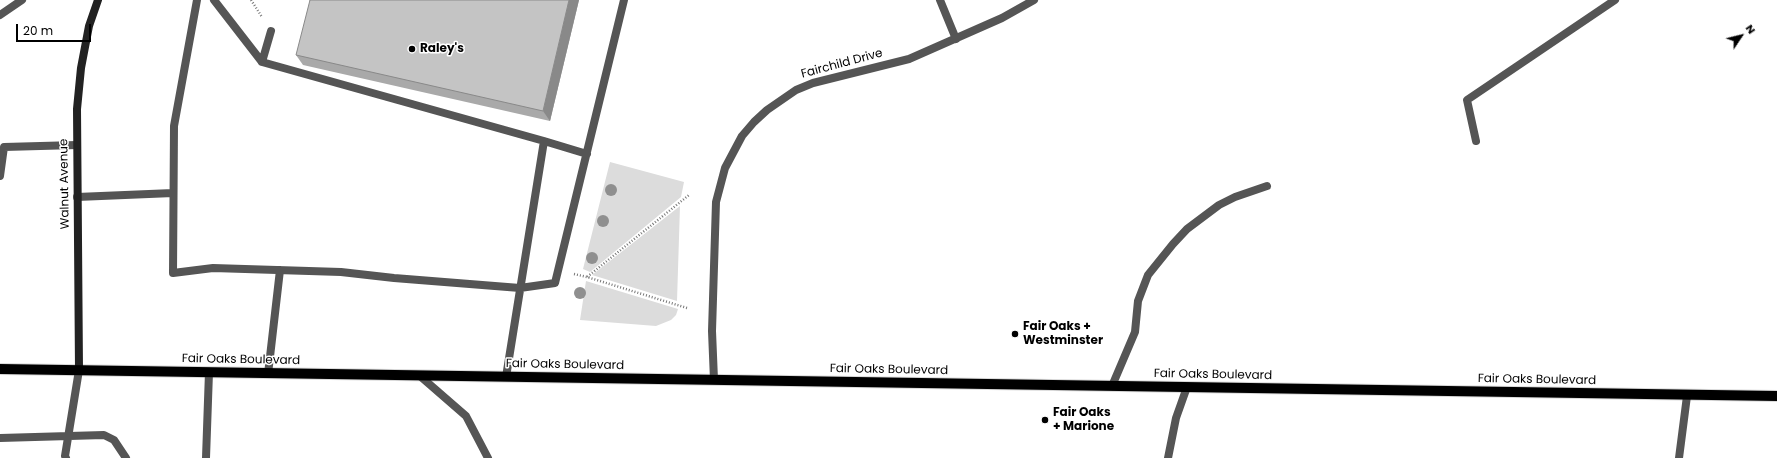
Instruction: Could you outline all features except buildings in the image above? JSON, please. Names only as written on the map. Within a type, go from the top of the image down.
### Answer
[{"type":"main road","name":"Walnut Avenue","points":[[79,370],[77,109],[81,68],[90,26],[98,0]]},
{"type":"main road","name":"Fair Oaks Boulevard","points":[[0,369],[1687,396],[1777,396]]},
{"type":"street","points":[[0,15],[22,0]]},
{"type":"street","points":[[197,0],[174,126],[173,273],[213,268],[342,272],[394,278],[520,288],[555,283],[624,0]]},
{"type":"street","points":[[214,0],[262,62],[587,154]]},
{"type":"street","points":[[940,0],[956,39]]},
{"type":"street","name":"Fairchild Drive","points":[[714,380],[712,331],[716,202],[725,168],[742,136],[767,110],[796,90],[813,82],[909,59],[1002,18],[1034,0]]},
{"type":"street","points":[[1476,141],[1467,100],[1615,0]]},
{"type":"street","points":[[262,62],[271,31]]},
{"type":"street","points":[[506,377],[544,141]]},
{"type":"street","points":[[0,176],[4,147],[77,145]]},
{"type":"street","points":[[1112,386],[1135,332],[1138,301],[1142,287],[1152,270],[1172,244],[1187,229],[1219,205],[1235,197],[1267,186]]},
{"type":"street","points":[[77,197],[174,193]]},
{"type":"street","points":[[268,374],[280,270]]},
{"type":"street","points":[[66,458],[68,435],[79,370]]},
{"type":"street","points":[[206,458],[209,372]]},
{"type":"street","points":[[420,376],[466,416],[488,458]]},
{"type":"street","points":[[1168,458],[1176,418],[1187,387]]},
{"type":"street","points":[[1679,458],[1687,396]]},
{"type":"street","points":[[0,438],[104,435],[114,440],[126,458]]},
{"type":"path","points":[[587,277],[689,195]]},
{"type":"path","points":[[574,274],[687,308]]},
{"type":"shaded area","points":[[610,162],[684,182],[681,197],[590,272],[583,269]]},
{"type":"shaded area","points":[[680,206],[677,301],[592,275]]},
{"type":"shaded area","points":[[586,281],[678,309],[676,315],[671,320],[656,326],[580,320]]},
{"type":"place","name":"Raley's","points":[[412,49]]},
{"type":"place","name":"Fair Oaks + Westminster","points":[[1015,334]]},
{"type":"place","name":"Fair Oaks + Marione","points":[[1045,420]]}]
